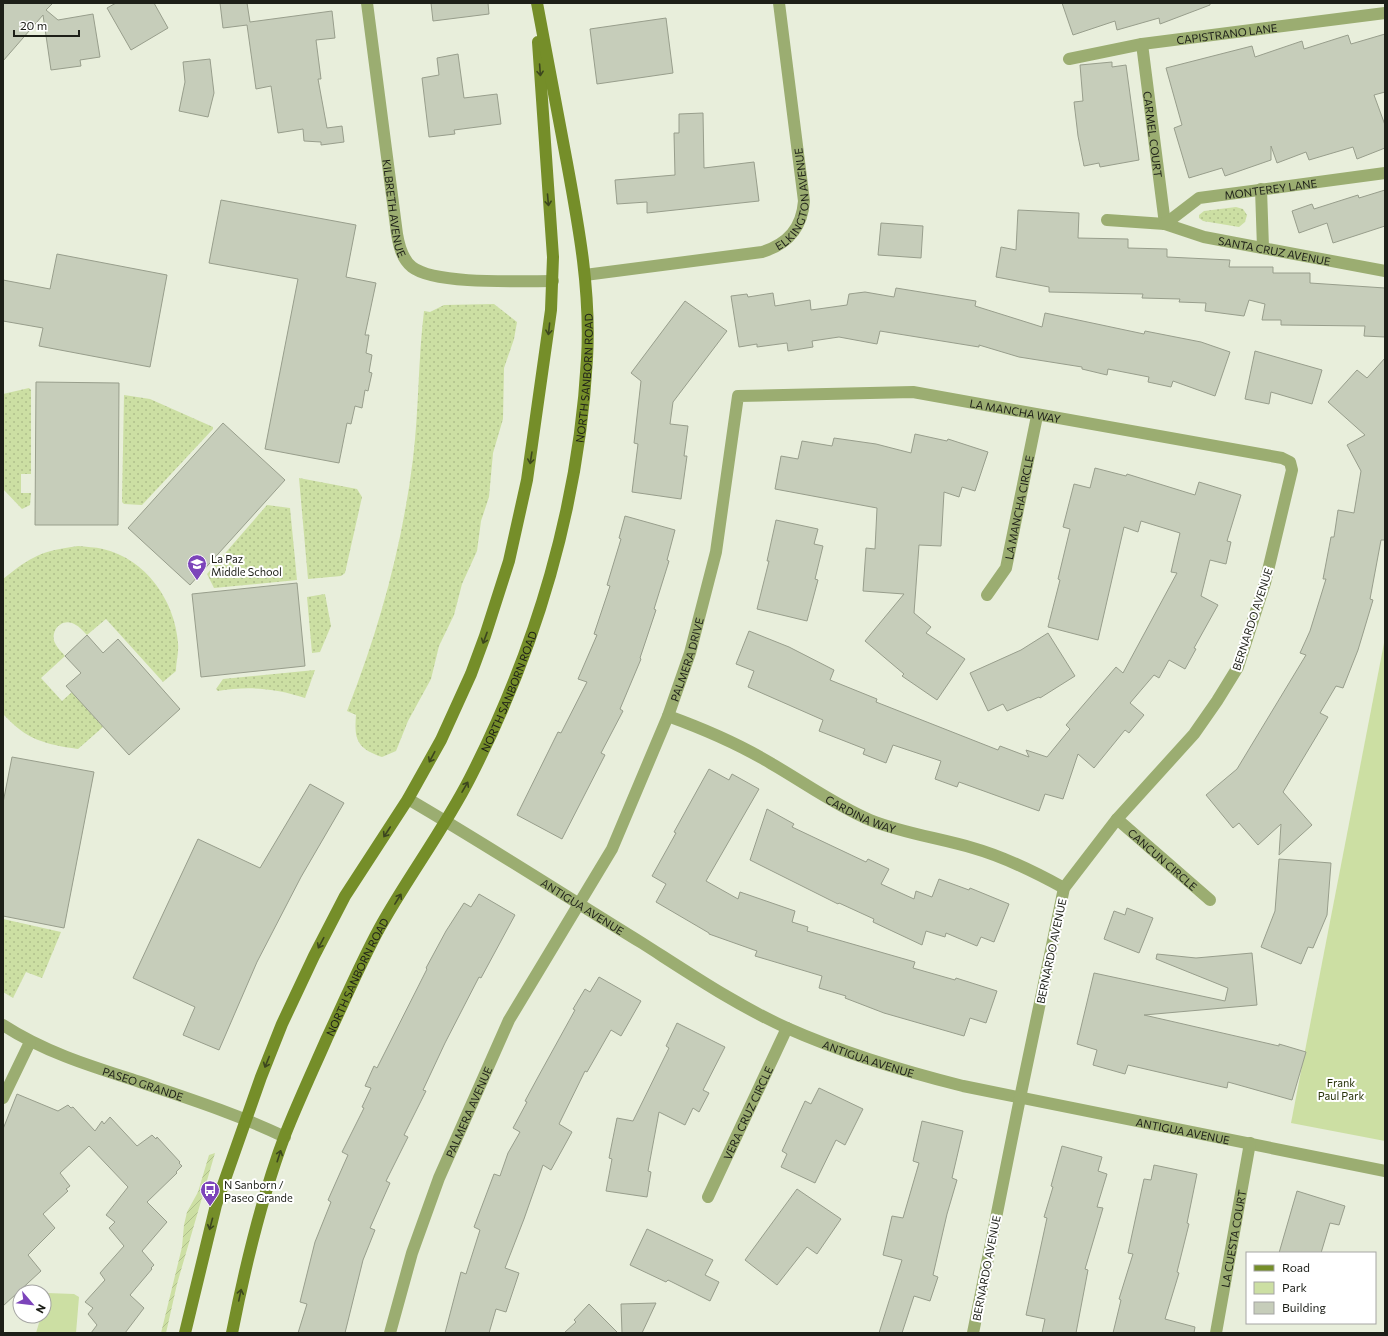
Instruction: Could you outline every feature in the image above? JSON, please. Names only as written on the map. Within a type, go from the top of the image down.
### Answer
[{"type":"main road","name":"NORTH SANBORN ROAD","points":[[184,1331],[216,1205],[261,1077],[280,1030],[314,956],[345,896],[408,799],[441,740],[471,674],[486,636],[509,561],[527,480],[538,412],[548,337],[553,282],[536,3]]},
{"type":"main road","name":"NORTH SANBORN ROAD","points":[[232,1333],[240,1291],[260,1216],[285,1137],[345,999],[379,928],[446,821],[469,780],[510,691],[538,616],[558,546],[574,470],[584,392],[588,332],[586,275],[574,202],[536,3]]},
{"type":"street","name":"KILBRETH AVENUE","points":[[367,3],[397,234],[399,245],[408,262],[426,275],[446,279],[553,282]]},
{"type":"street","name":"ELKINGTON AVENUE","points":[[586,275],[762,252],[781,244],[796,230],[800,222],[804,201],[779,3]]},
{"type":"street","name":"CAPISTRANO LANE","points":[[1069,60],[1142,44],[1385,13]]},
{"type":"street","name":"CARMEL COURT","points":[[1142,44],[1166,224]]},
{"type":"street","name":"MONTEREY LANE","points":[[1166,224],[1199,198],[1385,173]]},
{"type":"street","points":[[1261,189],[1263,248]]},
{"type":"street","name":"SANTA CRUZ AVENUE","points":[[1107,220],[1166,224],[1204,237],[1385,272]]},
{"type":"street","name":"LA MANCHA WAY","points":[[738,396],[913,392],[1037,416],[1282,458],[1290,462]]},
{"type":"street","name":"PALMERA DRIVE","points":[[579,904],[612,849],[668,716],[690,653],[716,552],[738,396]]},
{"type":"street","name":"LA MANCHA CIRCLE","points":[[987,595],[1006,568],[1037,416]]},
{"type":"street","name":"BERNARDO AVENUE","points":[[973,1333],[1064,888],[1116,819],[1194,734],[1218,702],[1238,667],[1266,583],[1292,470],[1290,462]]},
{"type":"street","name":"CARDINA WAY","points":[[668,716],[719,735],[772,764],[819,794],[871,820],[981,850],[1022,865],[1064,888]]},
{"type":"street","name":"ANTIGUA AVENUE","points":[[408,799],[446,821],[716,989],[787,1028],[880,1063],[921,1076],[1020,1098],[1385,1171]]},
{"type":"street","name":"CANCUN CIRCLE","points":[[1116,819],[1210,900]]},
{"type":"street","name":"PALMERA AVENUE","points":[[390,1333],[412,1253],[439,1178],[509,1020],[579,904]]},
{"type":"street","name":"PASEO GRANDE","points":[[3,1026],[30,1042],[89,1066],[247,1119],[285,1137]]},
{"type":"street","name":"VERA CRUZ CIRCLE","points":[[708,1197],[787,1028]]},
{"type":"street","points":[[3,1098],[30,1042]]},
{"type":"street","name":"LA CUESTA COURT","points":[[1216,1333],[1250,1143]]},
{"type":"green space","points":[[1236,207],[1243,209],[1247,215],[1245,222],[1239,227],[1203,221],[1199,218],[1199,215],[1204,211]]},
{"type":"green space","points":[[494,304],[517,322],[514,339],[504,368],[503,419],[493,453],[489,497],[481,521],[477,551],[462,584],[454,615],[439,646],[431,679],[408,721],[396,751],[382,757],[374,754],[362,746],[357,737],[356,715],[347,711],[359,681],[379,619],[403,524],[415,441],[424,311],[430,312],[444,305]]},
{"type":"green space","points":[[29,388],[31,390],[31,474],[21,474],[21,493],[31,493],[30,505],[22,509],[3,489],[3,394]]},
{"type":"green space","points":[[124,395],[150,399],[213,427],[213,429],[142,505],[124,504],[122,502]]},
{"type":"green space","points":[[299,478],[357,489],[362,497],[345,573],[341,576],[308,579]]},
{"type":"green space","points":[[267,505],[290,508],[297,580],[214,588],[207,574]]},
{"type":"green space","points":[[78,546],[100,548],[118,554],[145,572],[156,584],[171,612],[176,627],[178,646],[176,671],[163,682],[106,619],[87,635],[72,623],[64,623],[57,627],[54,635],[55,643],[65,656],[41,678],[62,701],[72,692],[103,727],[78,749],[46,743],[28,735],[20,730],[3,714],[3,579],[22,565],[38,556],[55,550]]},
{"type":"green space","points":[[325,594],[331,626],[320,652],[312,653],[307,597]]},
{"type":"green space","name":"Frank Paul Park","points":[[1385,638],[1385,1141],[1291,1123]]},
{"type":"green space","points":[[315,670],[305,698],[272,690],[251,688],[218,691],[216,689],[223,679]]},
{"type":"green space","points":[[3,919],[61,932],[42,978],[26,972],[13,998],[3,992]]},
{"type":"green space","points":[[215,1153],[177,1284],[166,1333],[161,1333],[182,1247],[187,1212],[198,1192],[209,1155]]},
{"type":"green space","points":[[52,1293],[74,1294],[79,1297],[76,1333],[36,1333],[39,1324],[52,1324]]},
{"type":"building","points":[[3,3],[53,3],[46,10],[58,20],[93,14],[100,57],[80,60],[81,66],[51,70],[43,15],[3,61]]},
{"type":"building","points":[[116,3],[154,3],[168,28],[131,50],[107,8]]},
{"type":"building","points":[[220,3],[247,3],[250,22],[332,11],[335,38],[316,40],[321,79],[318,79],[327,128],[342,126],[344,142],[321,145],[321,142],[304,141],[303,129],[278,133],[271,86],[256,89],[247,25],[223,28]]},
{"type":"building","points":[[431,3],[488,3],[489,14],[433,21]]},
{"type":"building","points":[[1062,3],[1210,3],[1210,5],[1160,24],[1159,18],[1117,30],[1115,21],[1073,35]]},
{"type":"building","points":[[666,18],[673,73],[597,84],[590,29]]},
{"type":"building","points":[[1385,34],[1385,92],[1374,95],[1385,125],[1385,148],[1357,159],[1353,147],[1309,160],[1306,152],[1277,163],[1271,146],[1271,160],[1225,176],[1222,168],[1189,178],[1174,128],[1182,125],[1166,68],[1252,46],[1255,57],[1302,41],[1304,49],[1348,35],[1351,44]]},
{"type":"building","points":[[458,54],[464,98],[497,94],[501,124],[454,130],[455,134],[429,137],[422,78],[439,75],[437,58]]},
{"type":"building","points":[[210,59],[214,93],[208,117],[179,111],[185,82],[183,62]]},
{"type":"building","points":[[1112,62],[1112,67],[1126,65],[1139,160],[1100,167],[1099,163],[1084,166],[1078,136],[1074,102],[1083,101],[1080,65]]},
{"type":"building","points":[[703,113],[704,168],[754,162],[759,201],[647,213],[647,202],[617,204],[615,180],[675,175],[674,133],[679,133],[679,114]]},
{"type":"building","points":[[1385,190],[1385,226],[1333,243],[1327,223],[1299,233],[1292,211],[1312,204],[1314,209],[1358,195],[1359,198]]},
{"type":"building","points":[[221,200],[356,225],[346,277],[376,283],[365,335],[369,335],[366,353],[372,355],[369,372],[372,373],[368,391],[365,390],[362,408],[355,406],[351,424],[347,423],[339,463],[265,449],[298,279],[209,263]]},
{"type":"building","points":[[1018,210],[1079,213],[1078,238],[1128,239],[1128,248],[1167,249],[1167,257],[1230,260],[1229,267],[1273,267],[1273,273],[1310,273],[1310,283],[1385,288],[1385,337],[1364,336],[1365,326],[1281,325],[1281,320],[1262,320],[1265,304],[1249,300],[1244,316],[1205,311],[1206,303],[1179,302],[1180,299],[1142,298],[1143,294],[1049,292],[1049,287],[996,277],[1001,247],[1016,250]]},
{"type":"building","points":[[881,223],[923,226],[921,258],[878,255]]},
{"type":"building","points":[[57,254],[167,275],[150,367],[39,346],[43,328],[3,321],[3,280],[50,289]]},
{"type":"building","points":[[896,288],[976,301],[975,306],[1042,327],[1045,313],[1144,334],[1145,331],[1201,342],[1230,352],[1215,396],[1173,381],[1171,387],[1148,382],[1149,377],[1108,369],[1107,375],[1082,369],[1082,367],[1019,357],[979,345],[979,347],[880,331],[877,344],[839,337],[812,341],[813,347],[788,351],[787,343],[757,347],[757,344],[739,347],[731,296],[747,294],[748,297],[773,293],[775,306],[810,300],[811,310],[847,305],[849,294],[865,292],[894,297]]},
{"type":"building","points":[[685,301],[727,331],[673,402],[670,424],[688,426],[684,456],[687,456],[681,499],[632,492],[638,444],[634,443],[641,381],[631,373]]},
{"type":"building","points":[[1255,351],[1322,370],[1312,404],[1271,392],[1269,404],[1245,399]]},
{"type":"building","points":[[1385,358],[1385,540],[1381,540],[1370,599],[1373,600],[1358,650],[1343,688],[1336,686],[1320,713],[1328,717],[1283,792],[1312,825],[1279,855],[1281,824],[1258,845],[1239,823],[1233,828],[1206,795],[1237,769],[1306,655],[1300,653],[1310,631],[1326,579],[1323,579],[1331,537],[1334,537],[1338,510],[1354,513],[1361,471],[1347,445],[1365,435],[1328,402],[1357,370],[1367,378]]},
{"type":"building","points":[[36,382],[119,383],[118,525],[35,525]]},
{"type":"building","points":[[223,423],[285,480],[190,585],[128,528]]},
{"type":"building","points":[[915,434],[947,441],[948,439],[988,452],[975,491],[962,487],[959,497],[944,492],[941,546],[919,545],[914,613],[931,627],[926,633],[965,659],[937,700],[902,676],[904,674],[865,641],[904,594],[863,591],[866,548],[875,549],[877,508],[775,489],[781,456],[798,459],[802,441],[832,446],[834,438],[876,444],[911,453]]},
{"type":"building","points":[[1095,468],[1126,476],[1127,474],[1195,495],[1199,482],[1241,495],[1227,541],[1231,542],[1226,564],[1210,560],[1201,596],[1218,605],[1194,648],[1196,649],[1185,669],[1169,660],[1159,678],[1154,675],[1130,703],[1144,715],[1129,733],[1125,730],[1094,768],[1078,754],[1063,799],[1045,794],[1039,811],[959,782],[957,787],[935,779],[941,761],[893,745],[886,763],[863,754],[865,749],[819,731],[823,720],[748,687],[754,671],[736,664],[749,631],[789,647],[834,670],[830,680],[877,699],[876,702],[998,750],[1000,746],[1029,757],[1026,750],[1047,757],[1070,729],[1066,725],[1116,667],[1123,673],[1177,573],[1171,572],[1180,533],[1141,521],[1138,532],[1124,527],[1098,640],[1048,627],[1060,580],[1058,579],[1070,529],[1063,527],[1074,484],[1090,488]]},
{"type":"building","points":[[625,516],[675,530],[667,560],[669,561],[654,609],[656,610],[640,658],[641,659],[620,709],[623,711],[601,753],[605,755],[562,839],[517,815],[558,732],[561,733],[587,682],[578,679],[597,635],[594,634],[610,586],[607,585],[621,539],[619,538]]},
{"type":"building","points":[[776,520],[818,529],[814,544],[823,546],[815,579],[818,580],[807,621],[757,609],[769,561],[767,561]]},
{"type":"building","points":[[297,583],[305,666],[201,677],[192,594]]},
{"type":"building","points":[[1048,633],[1075,676],[1040,698],[1039,697],[1007,711],[1003,704],[988,711],[970,673],[1021,650]]},
{"type":"building","points":[[87,635],[103,653],[118,639],[180,709],[129,755],[66,686],[81,673],[65,656]]},
{"type":"building","points":[[12,757],[94,772],[64,928],[3,916],[3,803]]},
{"type":"building","points":[[709,769],[729,780],[732,774],[759,789],[706,881],[738,899],[740,892],[795,911],[792,922],[808,927],[807,931],[915,962],[913,968],[955,980],[956,978],[997,991],[986,1023],[970,1018],[964,1036],[884,1013],[845,998],[846,996],[819,988],[822,976],[755,956],[757,951],[709,934],[656,902],[666,884],[652,876],[676,833],[674,832]]},
{"type":"building","points":[[310,784],[344,803],[301,877],[257,962],[219,1050],[183,1035],[195,1007],[133,978],[198,839],[260,868]]},
{"type":"building","points":[[767,809],[794,824],[792,827],[866,862],[868,859],[889,869],[881,884],[914,899],[916,891],[932,897],[939,879],[969,890],[970,888],[1009,904],[994,942],[981,937],[977,946],[946,933],[945,937],[926,931],[922,945],[873,922],[874,919],[839,903],[838,904],[750,860]]},
{"type":"building","points":[[1279,859],[1331,863],[1327,915],[1313,948],[1308,947],[1301,964],[1261,947],[1275,911]]},
{"type":"building","points":[[479,894],[515,915],[481,978],[479,977],[445,1043],[423,1090],[426,1091],[404,1135],[408,1137],[386,1181],[390,1183],[370,1228],[375,1230],[363,1260],[345,1333],[298,1333],[307,1304],[300,1302],[315,1242],[331,1202],[328,1200],[348,1155],[342,1152],[364,1108],[362,1107],[371,1088],[365,1086],[374,1066],[377,1068],[427,969],[426,968],[446,931],[464,903],[471,907]]},
{"type":"building","points":[[1127,908],[1153,918],[1139,953],[1104,939],[1114,911],[1125,915]]},
{"type":"building","points":[[1252,953],[1257,1005],[1144,1015],[1279,1046],[1279,1044],[1306,1052],[1292,1100],[1228,1082],[1227,1088],[1128,1065],[1125,1074],[1093,1065],[1097,1050],[1077,1044],[1094,973],[1225,1001],[1228,988],[1156,959],[1157,954],[1196,958]]},
{"type":"building","points":[[599,977],[641,1001],[621,1036],[611,1030],[587,1072],[585,1071],[559,1124],[572,1132],[551,1170],[543,1165],[505,1268],[519,1273],[506,1312],[496,1309],[489,1333],[445,1333],[461,1272],[466,1274],[480,1230],[474,1227],[494,1174],[500,1176],[508,1153],[520,1132],[513,1128],[527,1102],[525,1101],[575,1010],[573,1009],[585,989],[590,992]]},
{"type":"building","points":[[677,1023],[725,1047],[703,1090],[709,1093],[699,1112],[693,1108],[685,1125],[659,1112],[648,1171],[651,1172],[647,1197],[606,1191],[612,1159],[609,1158],[617,1118],[633,1121],[669,1048],[666,1046]]},
{"type":"building","points":[[819,1088],[863,1109],[845,1145],[836,1140],[815,1183],[781,1167],[787,1154],[782,1151],[805,1101],[811,1104]]},
{"type":"building","points":[[17,1094],[58,1111],[68,1105],[71,1108],[73,1107],[95,1131],[102,1121],[104,1124],[110,1117],[137,1146],[152,1135],[156,1139],[157,1137],[180,1162],[179,1163],[182,1166],[176,1172],[177,1173],[147,1202],[167,1222],[142,1251],[154,1265],[130,1295],[144,1308],[125,1333],[91,1333],[97,1325],[88,1314],[93,1308],[85,1302],[105,1280],[100,1273],[124,1246],[109,1228],[115,1222],[106,1215],[128,1187],[89,1146],[60,1173],[70,1186],[66,1189],[68,1191],[43,1214],[55,1228],[28,1255],[41,1271],[27,1284],[12,1284],[12,1298],[3,1306],[3,1129]]},
{"type":"building","points":[[922,1121],[963,1131],[952,1178],[957,1180],[947,1214],[933,1275],[938,1277],[930,1301],[914,1296],[902,1333],[879,1333],[902,1260],[883,1255],[892,1216],[903,1218],[919,1163],[913,1161]]},
{"type":"building","points":[[1062,1146],[1102,1157],[1098,1171],[1107,1174],[1097,1207],[1103,1208],[1085,1269],[1088,1270],[1076,1333],[1042,1333],[1045,1319],[1026,1315],[1047,1218],[1044,1217],[1053,1187],[1051,1186]]},
{"type":"building","points":[[1154,1165],[1197,1174],[1187,1223],[1189,1224],[1177,1272],[1179,1273],[1165,1319],[1195,1327],[1194,1333],[1113,1333],[1121,1300],[1119,1299],[1133,1254],[1128,1253],[1144,1179],[1151,1180]]},
{"type":"building","points":[[797,1189],[841,1219],[817,1254],[807,1247],[777,1285],[745,1260]]},
{"type":"building","points":[[1297,1191],[1345,1206],[1339,1225],[1330,1223],[1321,1252],[1279,1252]]},
{"type":"building","points":[[647,1229],[713,1260],[705,1275],[719,1282],[710,1301],[668,1280],[666,1282],[630,1265]]},
{"type":"building","points":[[656,1303],[642,1333],[622,1333],[621,1304]]},
{"type":"building","points":[[589,1304],[618,1333],[564,1333],[576,1322],[574,1320]]},
{"type":"place","name":"La Paz Middle School","points":[[197,581]]},
{"type":"place","name":"N Sanborn / Paseo Grande","points":[[210,1207]]}]
